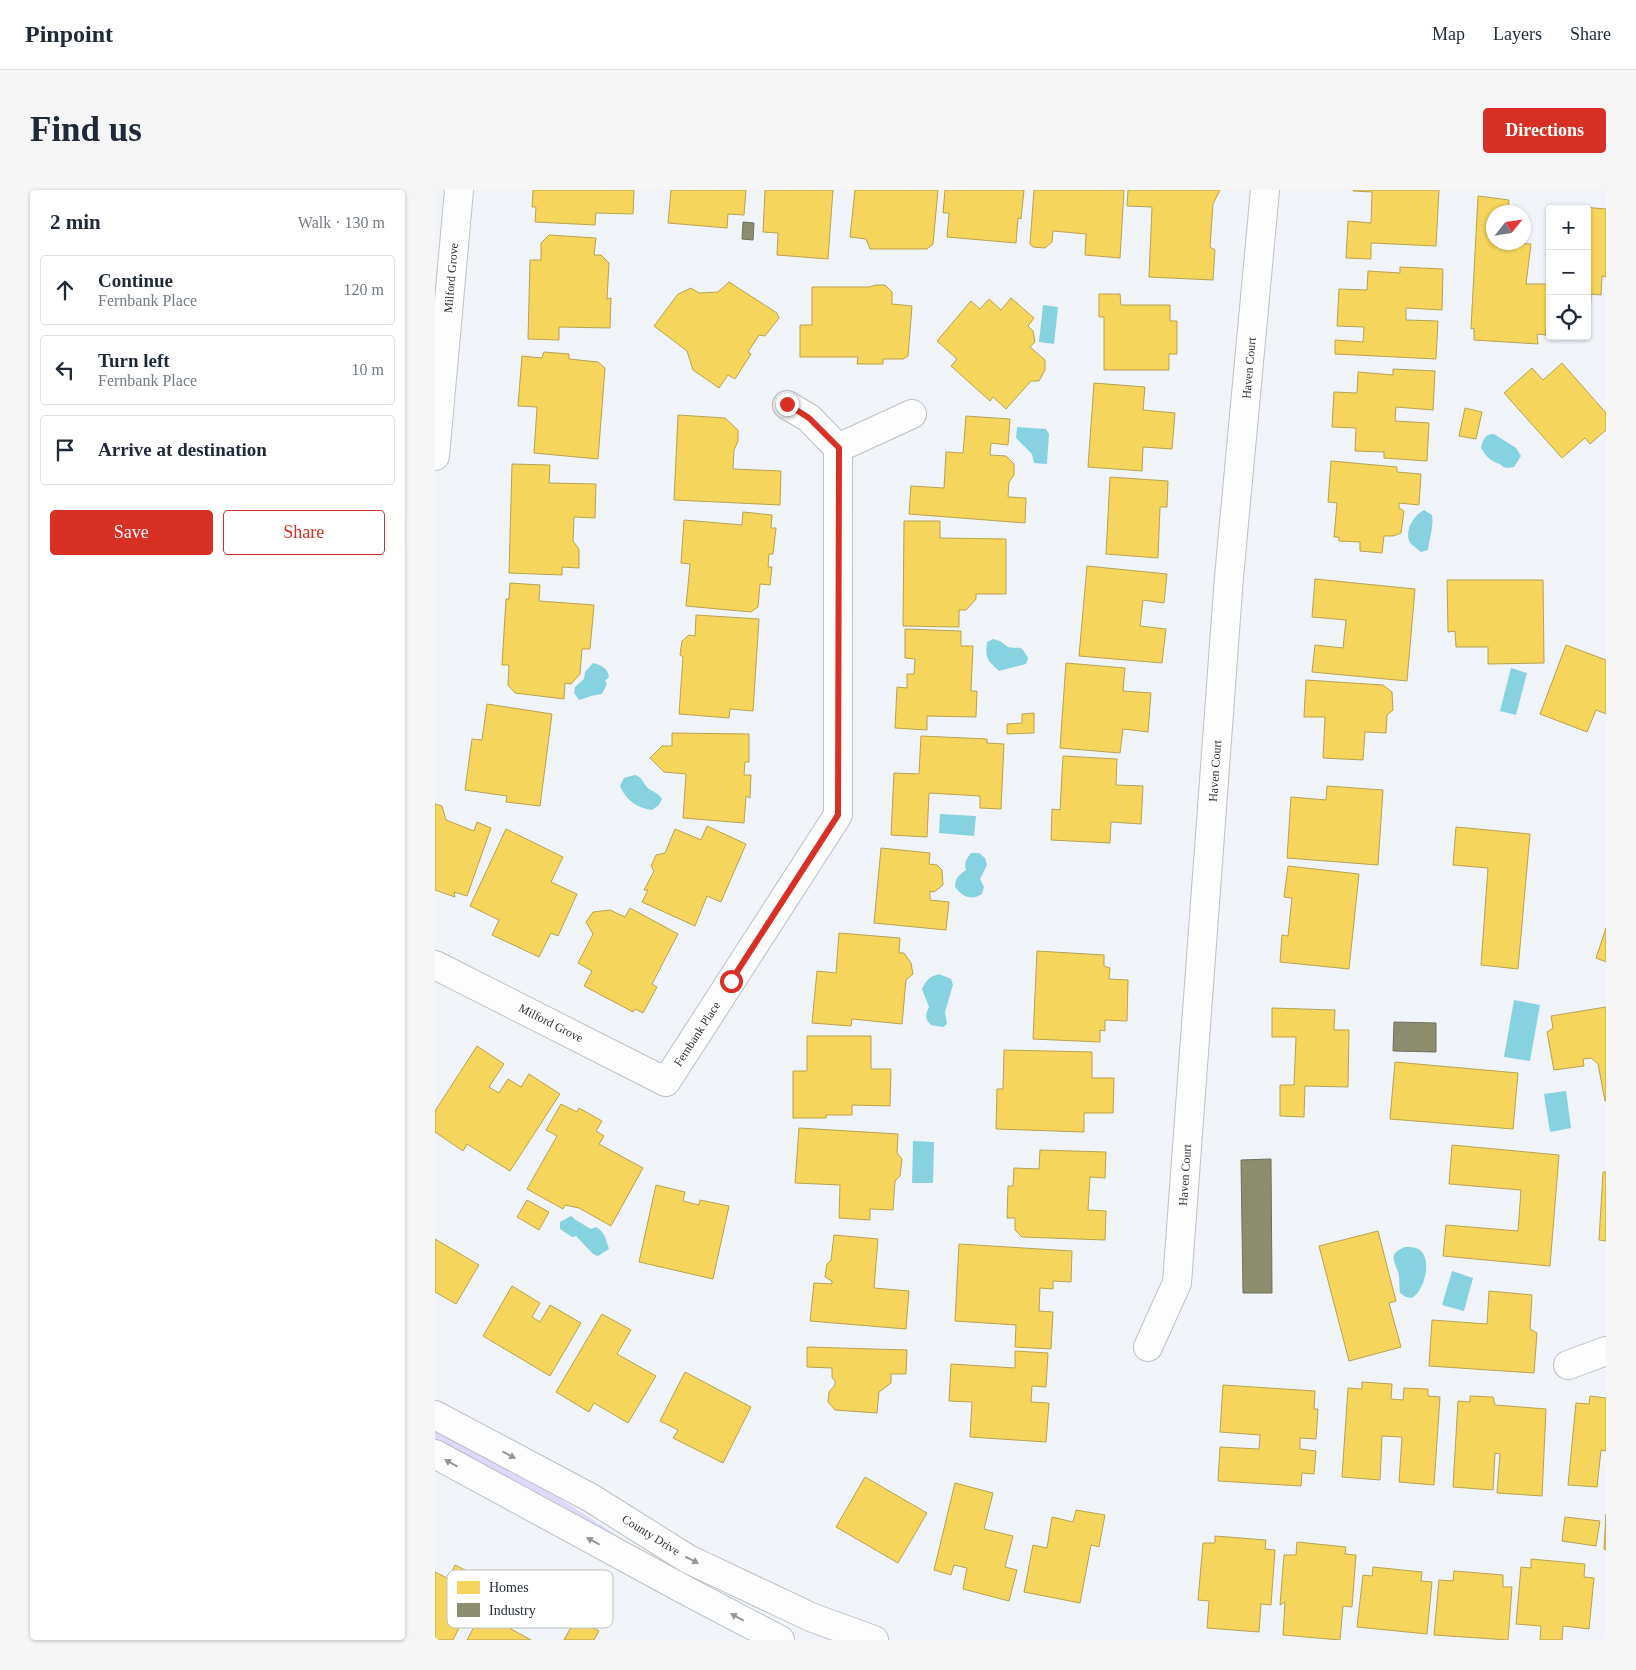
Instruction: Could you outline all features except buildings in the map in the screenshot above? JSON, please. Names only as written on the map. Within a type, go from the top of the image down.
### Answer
[{"type":"street","name":"Milford Grove","points":[[435,456],[459,190]]},
{"type":"street","name":"Haven Court","points":[[1148,1347],[1177,1284],[1229,577],[1265,190]]},
{"type":"street","points":[[787,404],[809,418],[839,448],[912,414]]},
{"type":"street","name":"Fernbank Place","points":[[666,1082],[838,815],[839,448]]},
{"type":"street","name":"Milford Grove","points":[[435,965],[666,1082]]},
{"type":"street","points":[[1568,1365],[1606,1351]]},
{"type":"street","name":"County Drive","points":[[435,1416],[591,1498],[688,1559],[813,1618],[874,1640]]},
{"type":"street","points":[[435,1454],[780,1640]]},
{"type":"shaded area","points":[[435,1429],[562,1500],[635,1547],[633,1552],[435,1442]]},
{"type":"water","points":[[1043,305],[1058,307],[1054,344],[1039,342]]},
{"type":"water","points":[[1017,427],[1046,429],[1049,434],[1047,464],[1034,463],[1032,454],[1016,438]]},
{"type":"water","points":[[1494,434],[1516,448],[1521,456],[1514,467],[1508,468],[1494,462],[1481,448],[1485,438],[1488,435]]},
{"type":"water","points":[[1424,510],[1432,515],[1432,523],[1428,550],[1421,552],[1411,544],[1408,534],[1413,520]]},
{"type":"water","points":[[993,639],[1000,641],[1008,647],[1023,650],[1028,658],[1026,664],[999,671],[989,661],[986,652],[987,642]]},
{"type":"water","points":[[593,663],[606,669],[609,677],[605,681],[607,684],[602,694],[579,700],[574,693],[575,687],[584,679],[585,672]]},
{"type":"water","points":[[1511,668],[1527,673],[1516,715],[1500,711]]},
{"type":"water","points":[[635,775],[640,777],[649,789],[662,799],[659,805],[652,810],[633,802],[625,795],[620,786],[624,778]]},
{"type":"water","points":[[940,814],[976,816],[974,836],[939,833]]},
{"type":"water","points":[[971,853],[979,853],[985,858],[987,865],[980,879],[984,887],[982,894],[967,897],[955,887],[958,877],[966,870],[966,861]]},
{"type":"water","points":[[939,974],[951,979],[953,985],[945,1012],[947,1024],[943,1027],[931,1025],[928,1021],[926,1015],[929,1007],[922,989],[928,979]]},
{"type":"water","points":[[1514,1000],[1540,1005],[1530,1061],[1504,1057]]},
{"type":"water","points":[[1566,1091],[1571,1128],[1550,1132],[1544,1094]]},
{"type":"water","points":[[913,1141],[934,1142],[933,1183],[912,1183]]},
{"type":"water","points":[[571,1216],[591,1229],[596,1227],[599,1229],[605,1236],[609,1249],[598,1256],[593,1254],[576,1236],[572,1237],[560,1229],[560,1222]]},
{"type":"water","points":[[1405,1247],[1421,1251],[1426,1262],[1423,1283],[1412,1298],[1400,1293],[1399,1274],[1394,1260],[1394,1254]]},
{"type":"water","points":[[1452,1271],[1473,1278],[1464,1311],[1442,1305]]},
{"type":"route","points":[[731,981],[838,815],[839,448],[809,418],[787,404]]}]
